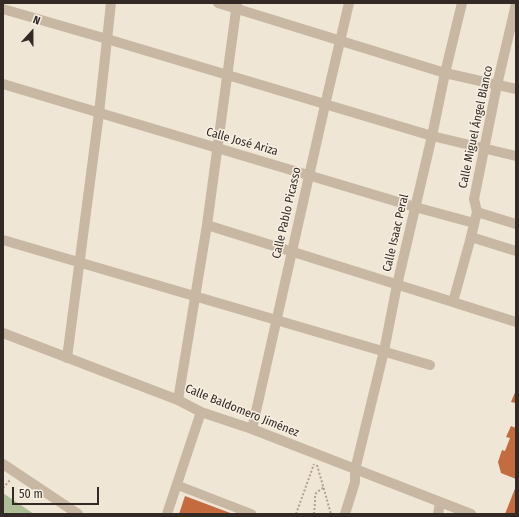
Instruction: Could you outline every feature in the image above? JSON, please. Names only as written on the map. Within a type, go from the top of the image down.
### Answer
[{"type":"street","points":[[67,358],[99,113],[111,3]]},
{"type":"street","points":[[218,3],[237,6],[445,73],[516,89]]},
{"type":"street","name":"Calle Pablo Picasso","points":[[252,430],[349,3]]},
{"type":"street","name":"Calle Isaac Peral","points":[[345,514],[355,482],[355,470],[384,351],[397,285],[462,3]]},
{"type":"street","name":"Calle Miguel Ángel Blanco","points":[[453,302],[477,212],[474,199],[497,85],[516,4]]},
{"type":"street","points":[[178,400],[207,225],[237,6]]},
{"type":"street","points":[[3,10],[107,39],[432,136],[516,156]]},
{"type":"street","name":"Calle José Ariza","points":[[3,84],[309,176],[474,223]]},
{"type":"street","points":[[477,212],[516,224]]},
{"type":"street","points":[[207,225],[516,322]]},
{"type":"street","points":[[471,237],[516,251]]},
{"type":"street","points":[[3,240],[430,364]]},
{"type":"street","name":"Calle Baldomero Jiménez","points":[[3,333],[178,400],[201,412],[252,430],[319,460],[355,470],[471,514]]},
{"type":"street","points":[[168,514],[176,485],[201,412]]},
{"type":"street","points":[[3,464],[78,514]]},
{"type":"street","points":[[176,485],[252,514]]},
{"type":"street","points":[[438,514],[440,502]]},
{"type":"path","points":[[296,514],[314,464],[319,460],[331,514]]},
{"type":"path","points":[[314,514],[316,493],[324,487]]},
{"type":"green space","points":[[3,493],[34,514],[3,514]]},
{"type":"building","points":[[516,390],[516,403],[511,402]]},
{"type":"building","points":[[511,426],[516,428],[516,479],[501,473],[498,462],[502,450],[505,451],[510,438],[506,437]]},
{"type":"building","points":[[516,486],[516,514],[505,514]]},
{"type":"building","points":[[185,496],[233,514],[179,514]]}]
